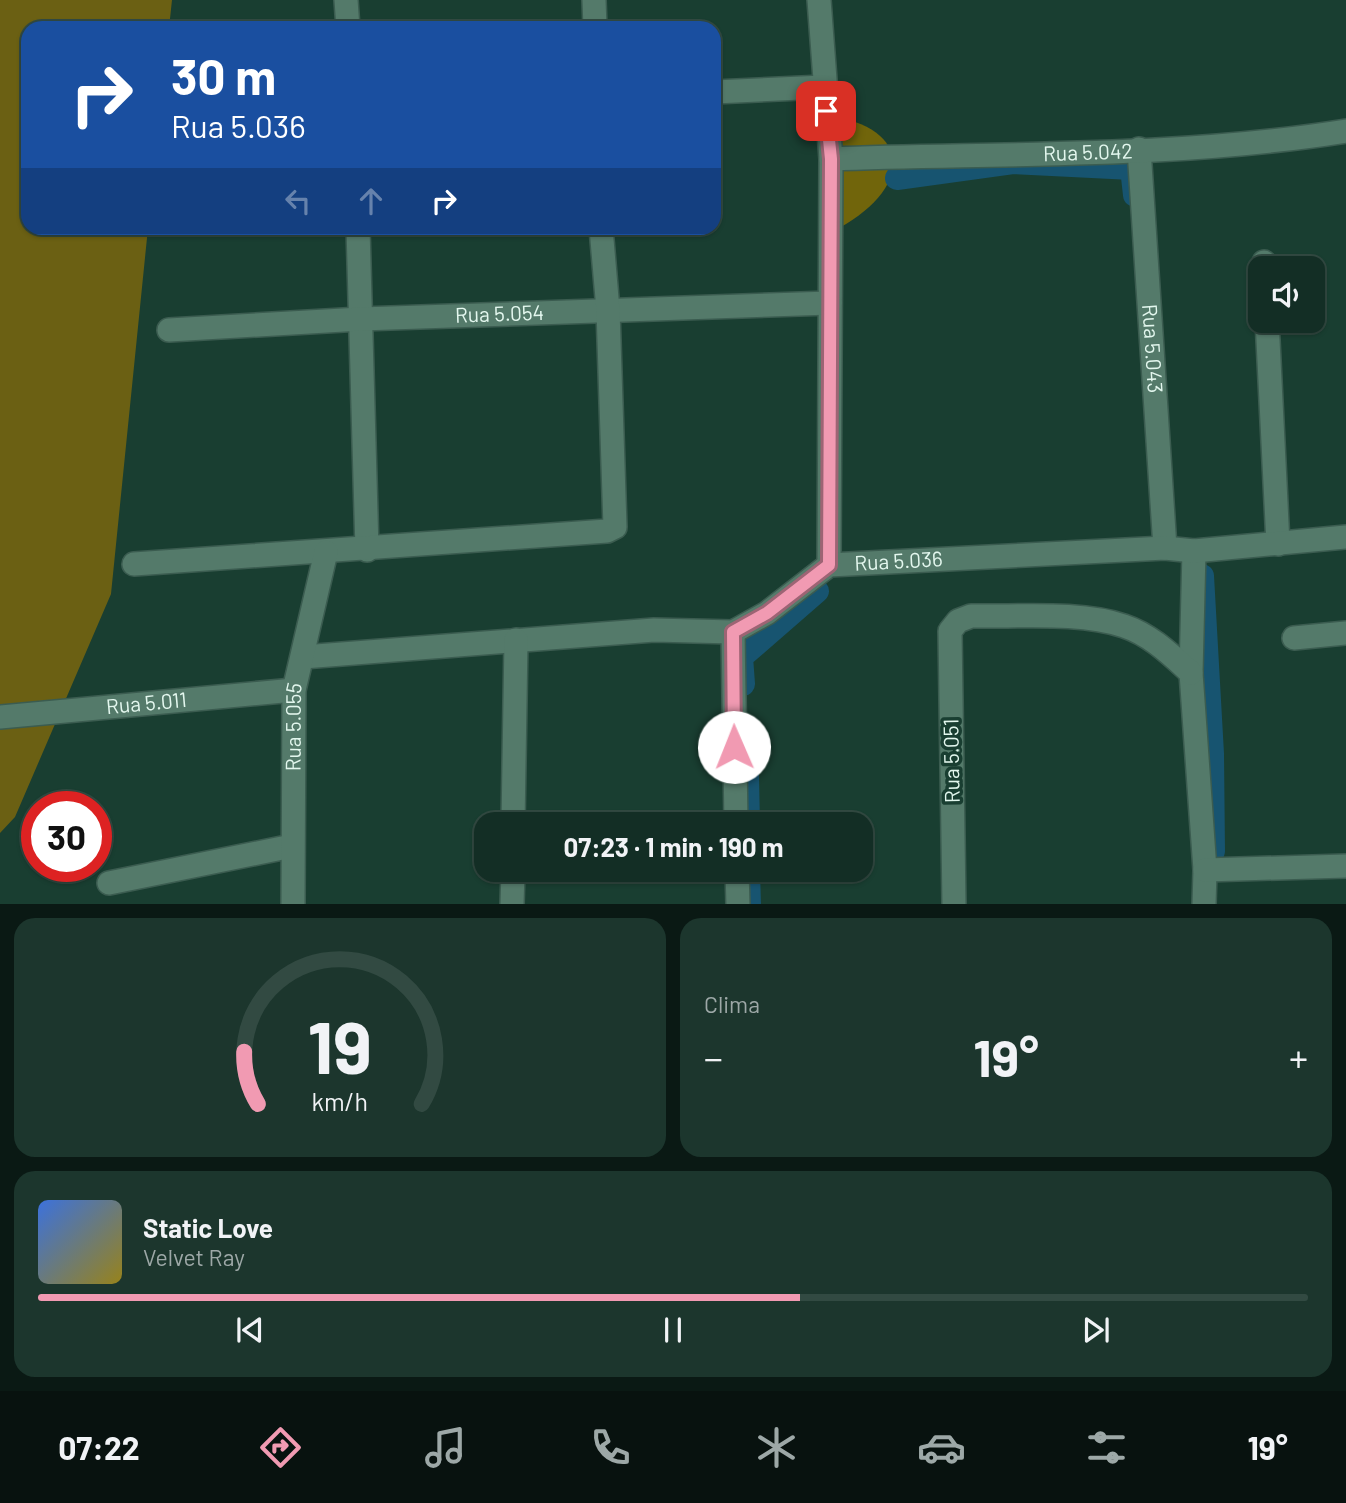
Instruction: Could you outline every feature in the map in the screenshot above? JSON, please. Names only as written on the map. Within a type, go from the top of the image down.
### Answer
[{"type":"street","points":[[346,0],[348,21]]},
{"type":"street","points":[[594,0],[595,21]]},
{"type":"street","points":[[819,0],[831,159],[829,565]]},
{"type":"street","points":[[721,92],[824,87]]},
{"type":"street","name":"Rua 5.042","points":[[831,159],[1139,149],[1293,139],[1346,131]]},
{"type":"street","name":"Rua 5.043","points":[[1139,149],[1165,548]]},
{"type":"street","points":[[358,235],[367,550]]},
{"type":"street","points":[[134,564],[367,550],[607,531],[615,527],[608,310],[602,235]]},
{"type":"street","name":"Rua 5.054","points":[[169,330],[361,320],[830,303]]},
{"type":"street","points":[[1268,333],[1278,544]]},
{"type":"street","name":"Rua 5.036","points":[[733,632],[767,613],[829,565],[1165,548],[1194,551],[1346,537]]},
{"type":"street","points":[[1194,551],[1191,673],[1205,870],[1204,904]]},
{"type":"street","name":"Rua 5.055","points":[[293,904],[294,690],[326,552]]},
{"type":"street","name":"Rua 5.051","points":[[954,904],[950,631],[958,621],[971,616],[1073,618],[1123,626],[1158,643],[1191,673]]},
{"type":"street","points":[[303,657],[654,630],[733,632],[736,812]]},
{"type":"street","points":[[1294,638],[1346,634]]},
{"type":"street","points":[[513,812],[516,640]]},
{"type":"street","name":"Rua 5.011","points":[[0,717],[294,690]]},
{"type":"street","points":[[109,883],[292,846]]},
{"type":"street","points":[[1205,870],[1346,866]]},
{"type":"street","points":[[512,904],[513,882]]},
{"type":"street","points":[[737,882],[738,904]]},
{"type":"shaded area","points":[[0,0],[172,0],[170,21],[21,21],[21,235],[147,235],[111,594],[26,791],[21,791],[21,803],[15,817],[0,833]]},
{"type":"shaded area","points":[[818,115],[849,120],[871,130],[886,142],[893,158],[891,175],[882,193],[864,211],[839,228],[822,224]]},
{"type":"waterway","points":[[897,178],[1013,162],[1132,168],[1135,195]]},
{"type":"waterway","points":[[1202,576],[1212,754],[1213,851]]},
{"type":"waterway","points":[[743,684],[741,657],[817,591]]},
{"type":"waterway","points":[[746,727],[748,812]]},
{"type":"waterway","points":[[748,882],[749,904]]},
{"type":"route","points":[[734,747],[733,632],[767,613],[829,565],[831,159],[826,111]]}]
